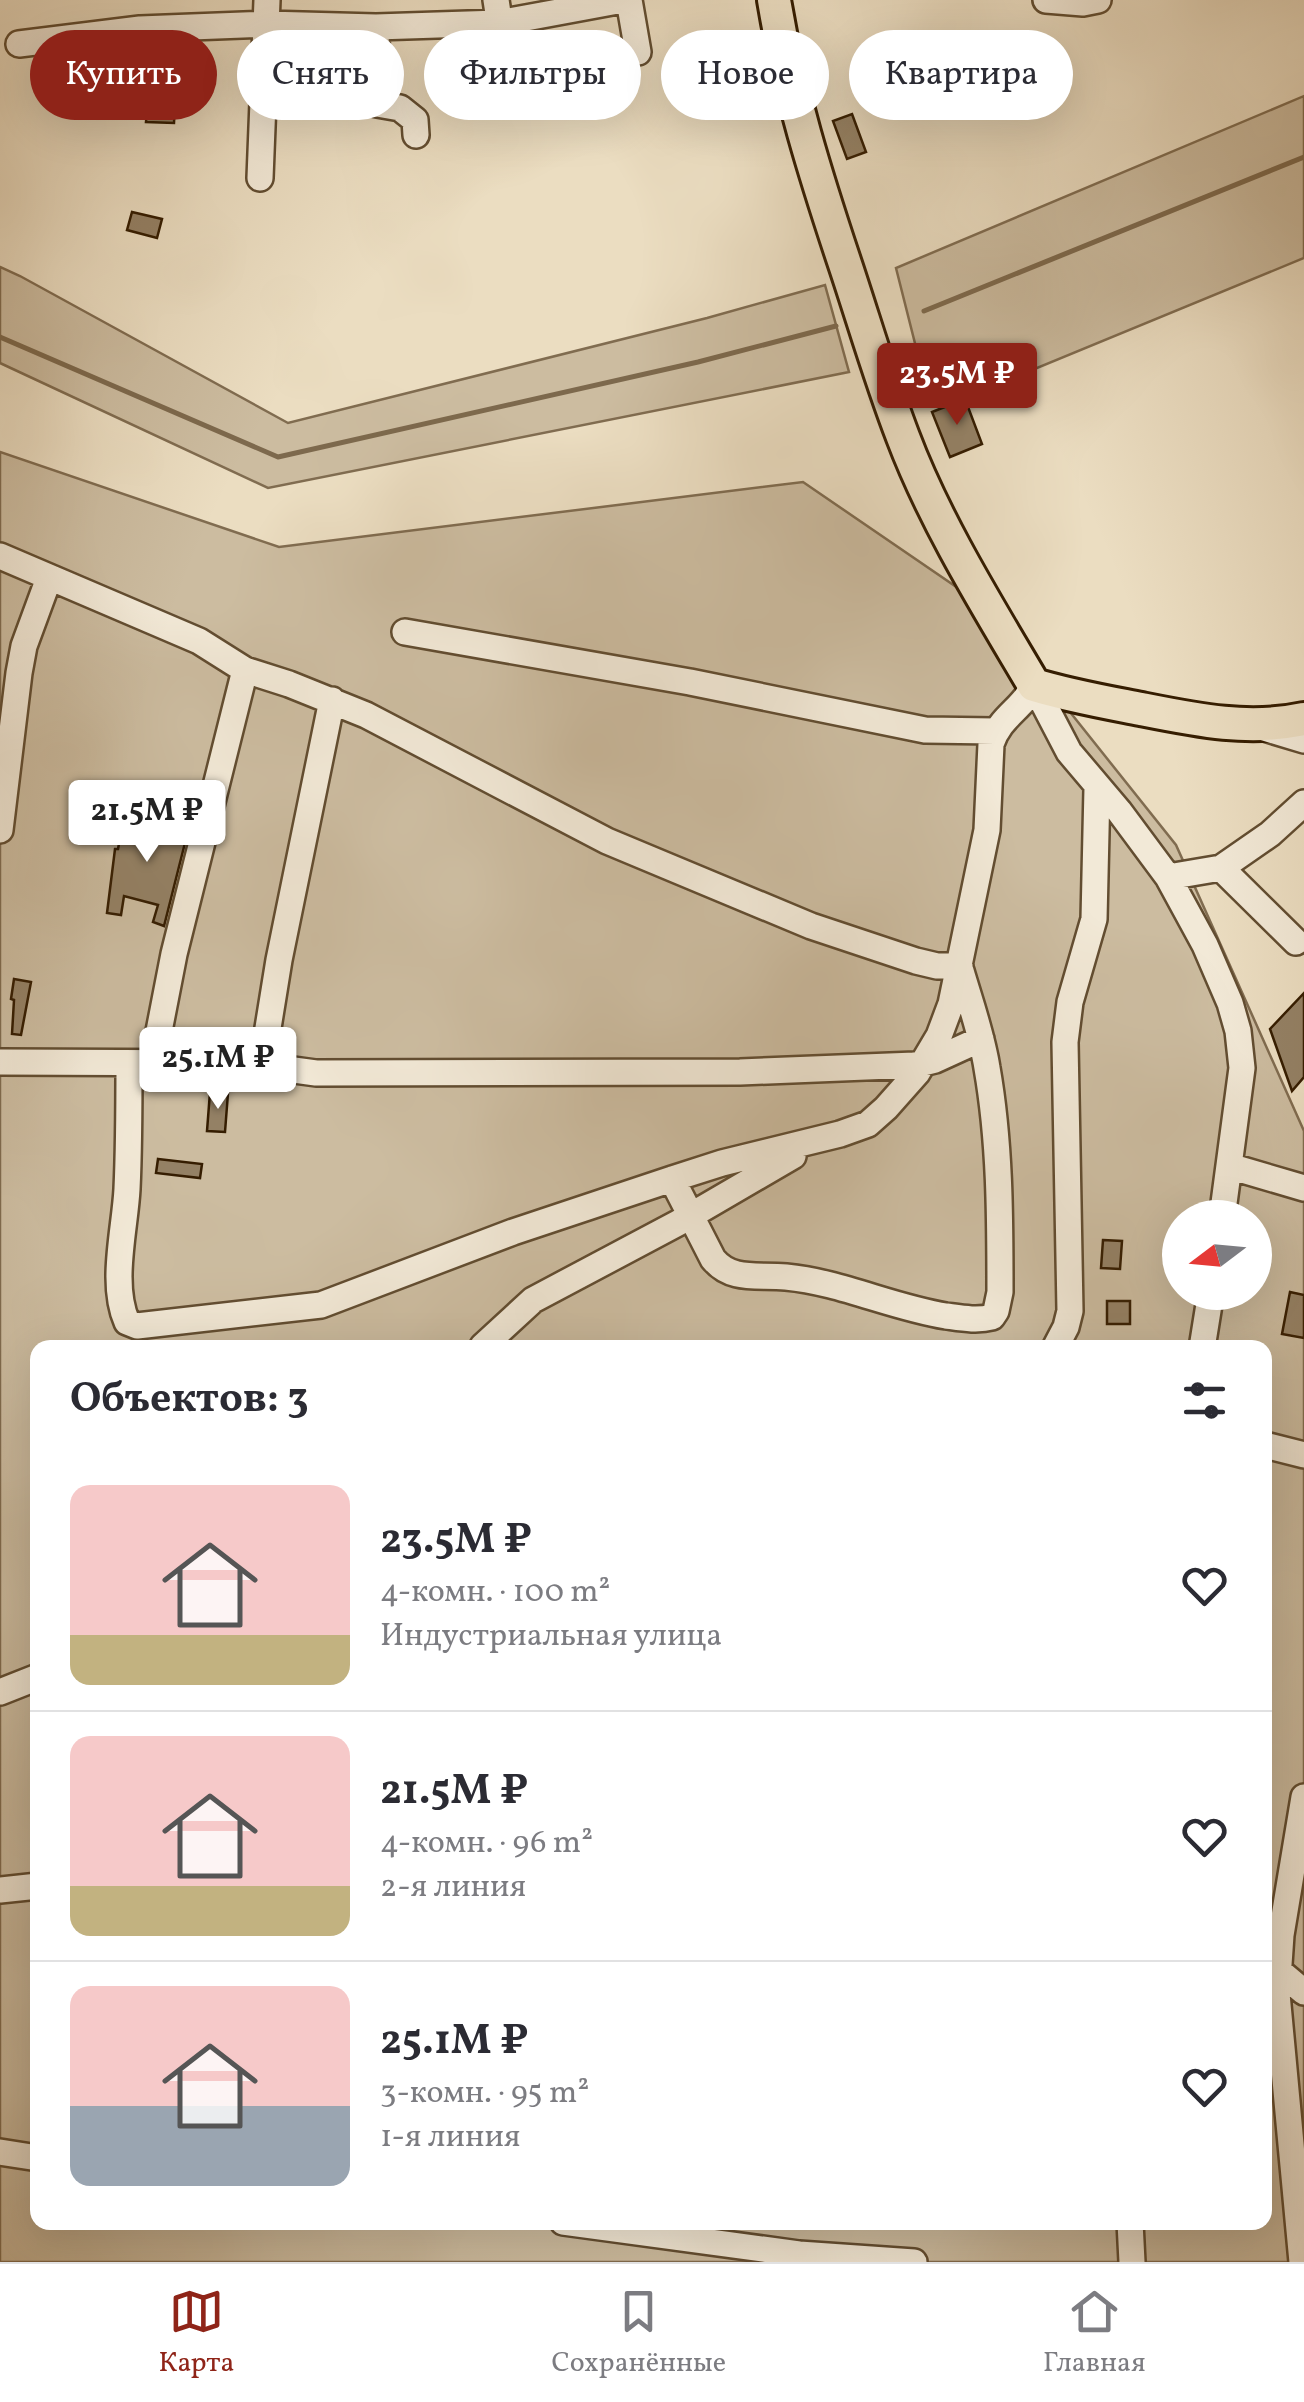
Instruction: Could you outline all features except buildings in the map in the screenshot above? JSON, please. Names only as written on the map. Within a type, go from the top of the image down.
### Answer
[{"type":"main road","points":[[774,0],[808,154],[903,438],[980,596],[1034,686],[1207,722],[1257,726],[1304,719]]},
{"type":"street","points":[[18,44],[266,12],[376,28],[626,0],[633,30]]},
{"type":"street","points":[[1046,0],[1098,0]]},
{"type":"street","points":[[260,178],[266,12]]},
{"type":"street","points":[[376,28],[378,104],[400,108],[415,120],[416,135]]},
{"type":"street","points":[[0,556],[199,641],[245,670],[366,715],[607,841],[826,931],[916,961],[960,966]]},
{"type":"street","points":[[0,830],[24,646],[49,578]]},
{"type":"street","points":[[405,632],[690,682],[925,730],[996,731]]},
{"type":"street","points":[[245,670],[174,954],[141,1062],[121,1241],[122,1312],[127,1322],[136,1326],[321,1305],[514,1232],[672,1179],[840,1134]]},
{"type":"street","points":[[491,1340],[533,1300],[690,1216],[780,1162],[868,1124],[903,1090],[924,1062],[951,1004],[986,830],[996,731],[1016,706],[1028,699],[1034,686]]},
{"type":"street","points":[[1034,686],[1069,752],[1168,877],[1212,959],[1230,1003],[1242,1068],[1224,1200]]},
{"type":"street","points":[[262,1065],[279,960],[332,700]]},
{"type":"street","points":[[1257,726],[1304,740]]},
{"type":"street","points":[[1059,1340],[1070,1311],[1065,1042],[1073,990],[1094,919],[1098,788]]},
{"type":"street","points":[[1168,877],[1221,868],[1270,834],[1304,803]]},
{"type":"street","points":[[1221,868],[1296,942]]},
{"type":"street","points":[[672,1179],[713,1259],[733,1275],[812,1280],[920,1312],[970,1319],[992,1317],[1000,1292],[999,1173],[988,1070],[960,966]]},
{"type":"street","points":[[0,1062],[262,1065],[316,1072],[740,1072],[892,1067],[924,1062],[981,1039]]},
{"type":"street","points":[[1229,1166],[1304,1188]]},
{"type":"street","points":[[1203,1340],[1208,1310]]},
{"type":"street","points":[[1272,1447],[1304,1455]]},
{"type":"street","points":[[0,1692],[30,1680]]},
{"type":"street","points":[[1302,2262],[1272,1965],[1281,1935],[1304,1797]]},
{"type":"street","points":[[0,1890],[30,1887]]},
{"type":"street","points":[[1272,1965],[1304,1992]]},
{"type":"street","points":[[0,2152],[30,2157]]},
{"type":"street","points":[[622,2230],[799,2254],[914,2262]]},
{"type":"street","points":[[1130,2230],[1132,2262]]},
{"type":"shaded area","points":[[1304,96],[1304,258],[993,386],[974,352],[922,371],[896,268]]},
{"type":"shaded area","points":[[0,267],[288,423],[825,285],[849,372],[268,488],[0,363]]},
{"type":"shaded area","points":[[0,452],[279,547],[803,482],[987,608],[1176,845],[1304,1131],[1304,2262],[0,2262]]},
{"type":"waterway","points":[[924,311],[1304,157]]},
{"type":"waterway","points":[[0,337],[278,457],[698,362],[836,326]]}]
